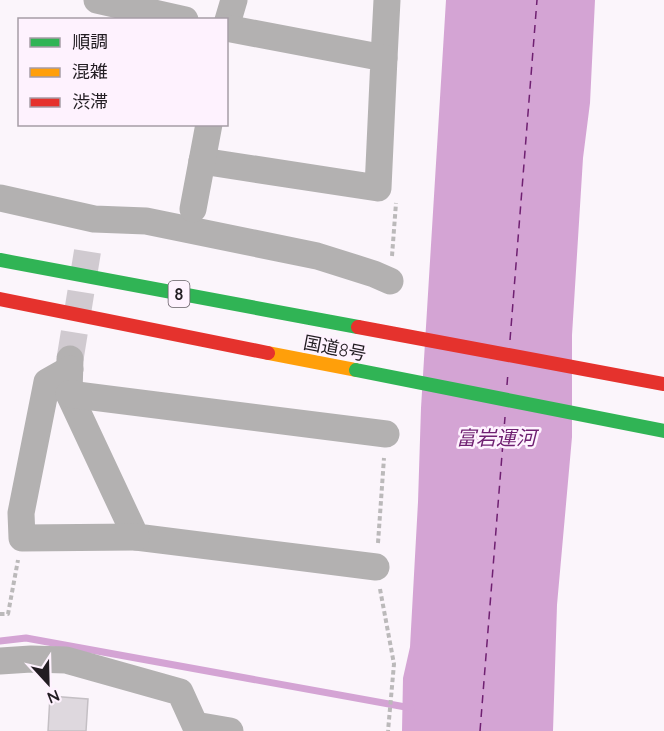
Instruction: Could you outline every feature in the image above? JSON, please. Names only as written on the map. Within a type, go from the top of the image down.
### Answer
[{"type":"highway","name":"国道8号","points":[[0,258],[664,384]]},
{"type":"highway","name":"国道8号","points":[[0,300],[664,430]]},
{"type":"highway","points":[[157,345],[214,354],[320,363]]},
{"type":"street","points":[[97,0],[127,4],[178,18]]},
{"type":"street","points":[[228,20],[234,0]]},
{"type":"street","points":[[202,161],[378,188],[387,0]]},
{"type":"street","points":[[228,27],[384,58]]},
{"type":"street","points":[[193,209],[209,126]]},
{"type":"street","points":[[0,198],[92,231],[146,221],[305,254],[374,274],[390,281]]},
{"type":"street","points":[[376,567],[136,537],[22,538],[21,513],[47,382],[70,374],[386,434]]},
{"type":"street","points":[[70,374],[136,537]]},
{"type":"street","points":[[0,661],[66,660],[180,692],[195,725],[230,731]]},
{"type":"path","points":[[0,614],[8,614],[22,538]]},
{"type":"path","points":[[388,731],[394,664]]},
{"type":"water","name":"富岩運河","points":[[446,0],[595,0],[590,103],[583,158],[572,335],[572,437],[557,605],[553,731],[402,731],[403,678],[410,647],[421,408]]},
{"type":"building","points":[[50,696],[88,699],[86,731],[48,731]]},
{"type":"waterway","points":[[0,641],[26,638],[411,708]]},
{"type":"ferry route","points":[[510,340],[537,0]]},
{"type":"ferry route","points":[[507,385],[508,372]]},
{"type":"ferry route","points":[[480,731],[505,417]]},
{"type":"tunnel","points":[[70,359],[89,242]]},
{"type":"traffic: fast","points":[[0,260],[358,327]]},
{"type":"traffic: fast","points":[[356,370],[664,431]]},
{"type":"traffic: slow","points":[[268,353],[356,370]]},
{"type":"traffic: jam","points":[[0,299],[268,353]]},
{"type":"traffic: jam","points":[[358,327],[664,384]]}]
